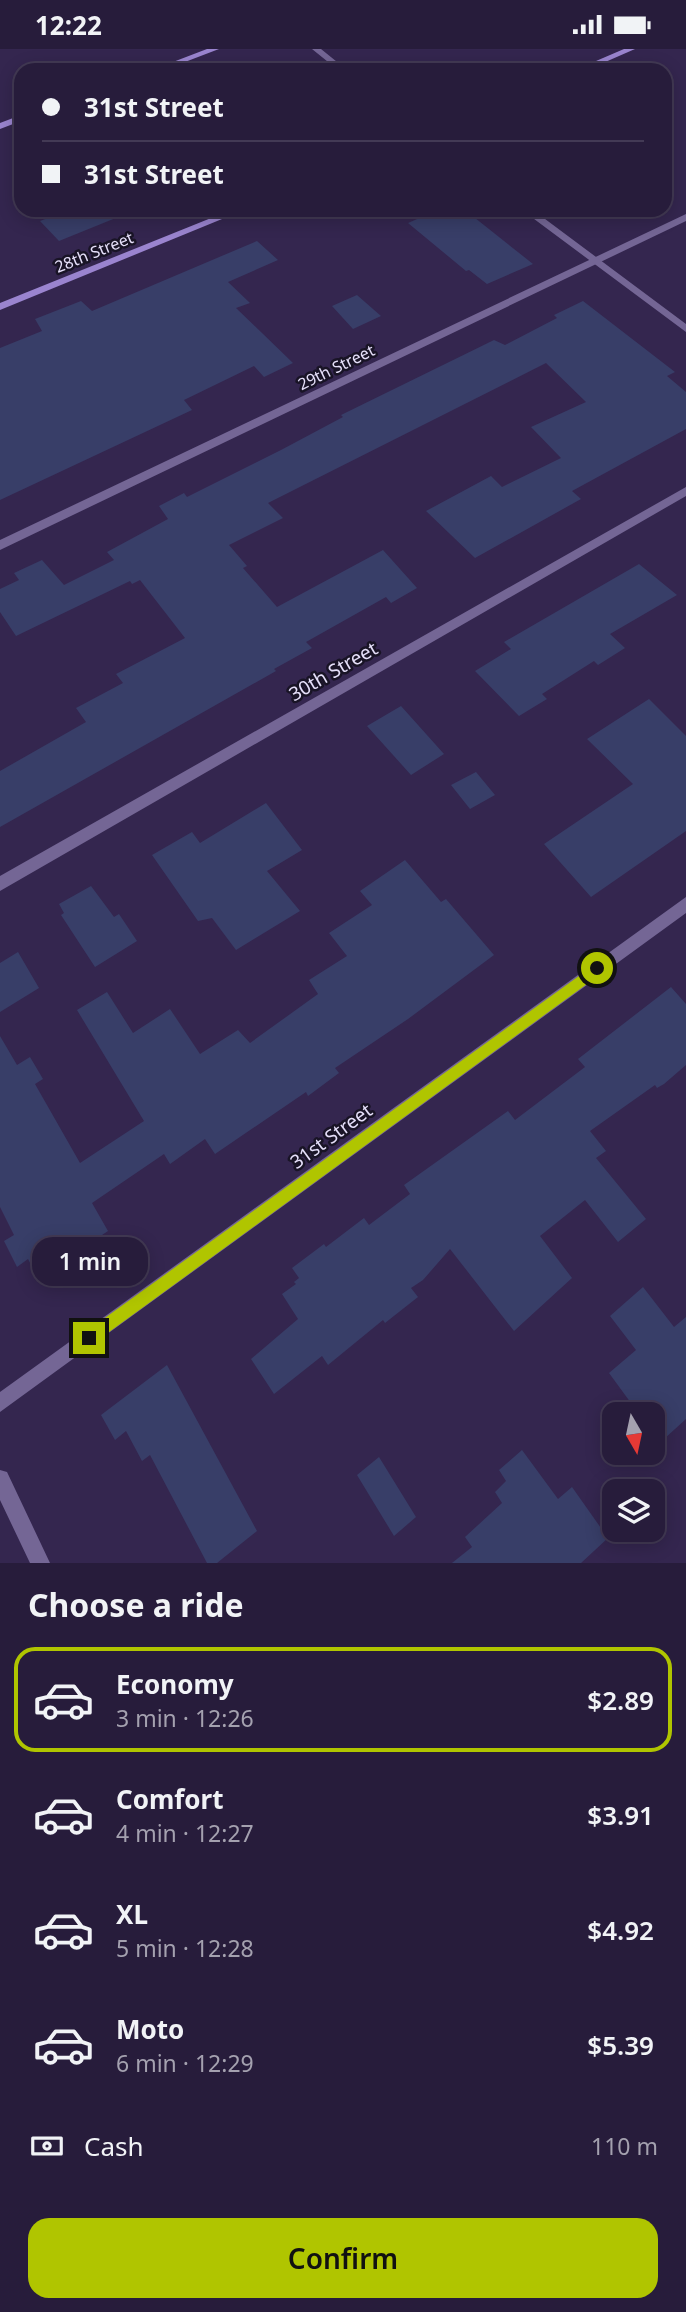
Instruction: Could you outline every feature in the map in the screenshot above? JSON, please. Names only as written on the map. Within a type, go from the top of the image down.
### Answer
[{"type":"main road","points":[[176,63],[215,49]]},
{"type":"main road","points":[[596,63],[631,49]]},
{"type":"main road","name":"28th Street","points":[[0,307],[222,217]]},
{"type":"street","points":[[316,49],[333,63]]},
{"type":"street","points":[[536,217],[686,329]]},
{"type":"street","name":"29th Street","points":[[0,545],[686,218]]},
{"type":"street","name":"30th Street","points":[[0,884],[686,491]]},
{"type":"street","name":"31st Street","points":[[0,1403],[686,904]]},
{"type":"street","points":[[0,1479],[40,1563]]},
{"type":"building","points":[[51,217],[118,217],[59,241],[40,221]]},
{"type":"building","points":[[422,217],[474,217],[533,264],[487,284],[469,270],[466,271],[408,223]]},
{"type":"building","points":[[257,241],[278,260],[228,282],[250,303],[236,308],[293,363],[264,377],[254,366],[184,400],[192,410],[0,500],[0,348],[42,331],[35,319],[81,301],[92,311]]},
{"type":"building","points":[[357,295],[381,316],[353,329],[332,306]]},
{"type":"building","points":[[583,301],[675,372],[667,376],[686,392],[686,429],[572,491],[581,499],[475,558],[426,511],[491,476],[502,487],[561,458],[531,427],[586,402],[546,363],[268,503],[283,518],[229,545],[247,566],[243,568],[277,607],[383,550],[417,588],[391,603],[386,597],[306,642],[312,648],[274,669],[276,671],[0,827],[0,771],[86,722],[76,708],[123,683],[116,674],[185,638],[140,580],[132,584],[130,581],[16,636],[0,612],[0,589],[19,580],[14,573],[42,560],[64,585],[114,560],[107,552],[168,519],[159,506],[184,493],[187,497],[343,417],[341,415],[494,340],[505,345]]},
{"type":"building","points":[[639,564],[677,595],[610,634],[625,648],[598,665],[594,661],[542,694],[547,699],[519,716],[475,671],[511,649],[504,642]]},
{"type":"building","points":[[649,699],[686,736],[686,831],[591,897],[544,844],[633,784],[587,739]]},
{"type":"building","points":[[401,706],[444,754],[411,775],[367,726]]},
{"type":"building","points":[[476,772],[495,795],[470,809],[451,785]]},
{"type":"building","points":[[266,803],[302,850],[267,871],[300,911],[236,950],[212,918],[198,921],[152,855],[192,832],[200,843]]},
{"type":"building","points":[[405,860],[441,902],[446,899],[494,955],[408,1019],[335,1068],[339,1073],[308,1096],[306,1092],[215,1154],[205,1139],[170,1164],[164,1154],[92,1203],[108,1231],[38,1278],[28,1259],[17,1267],[4,1241],[14,1235],[0,1207],[0,1036],[17,1065],[30,1057],[43,1079],[35,1084],[80,1163],[144,1121],[77,1010],[107,992],[133,1033],[170,1009],[200,1054],[238,1030],[250,1043],[318,994],[309,980],[347,956],[329,933],[372,905],[360,891]]},
{"type":"building","points":[[91,886],[114,917],[119,914],[137,941],[95,967],[61,915],[64,913],[59,904]]},
{"type":"building","points":[[18,952],[39,988],[0,1012],[0,963]]},
{"type":"building","points":[[671,987],[686,1004],[686,1065],[664,1084],[657,1088],[655,1085],[590,1131],[606,1151],[596,1158],[646,1219],[618,1242],[585,1200],[540,1236],[572,1278],[514,1331],[450,1249],[423,1280],[411,1288],[418,1297],[385,1323],[383,1320],[328,1365],[322,1356],[274,1394],[251,1359],[298,1319],[282,1294],[296,1284],[294,1282],[299,1278],[292,1268],[324,1244],[326,1247],[364,1218],[369,1225],[410,1194],[404,1185],[508,1111],[515,1120],[585,1067],[578,1059]]},
{"type":"building","points":[[643,1287],[674,1327],[686,1317],[686,1419],[665,1438],[665,1402],[630,1402],[609,1373],[636,1350],[610,1316]]},
{"type":"building","points":[[167,1365],[257,1531],[217,1563],[207,1563],[150,1455],[142,1461],[126,1431],[115,1440],[101,1415]]},
{"type":"building","points":[[522,1450],[558,1499],[572,1487],[602,1530],[604,1542],[581,1563],[452,1563],[472,1547],[465,1537],[502,1503],[495,1492],[506,1481],[499,1470]]},
{"type":"building","points":[[379,1457],[416,1517],[394,1536],[357,1475]]},
{"type":"route","points":[[89,1338],[597,968]]}]
